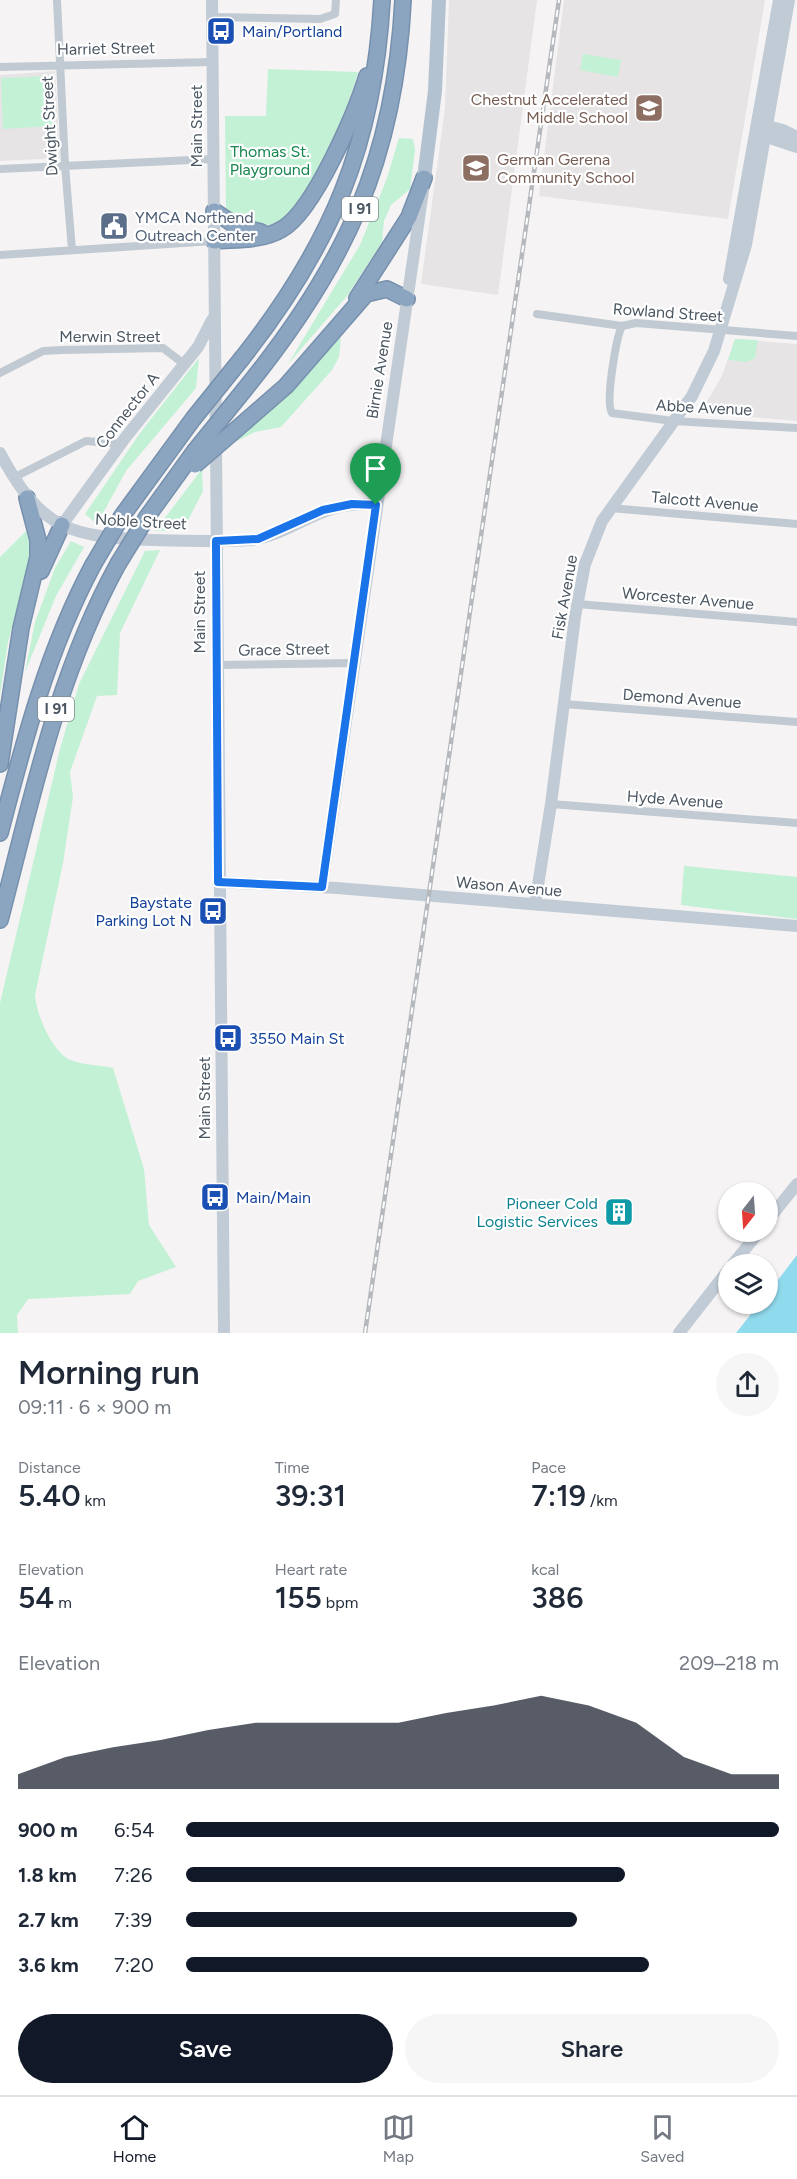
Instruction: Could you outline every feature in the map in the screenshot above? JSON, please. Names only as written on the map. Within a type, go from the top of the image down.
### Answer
[{"type":"highway","name":"I 91","points":[[0,833],[44,678],[70,611],[93,565],[122,516],[193,419],[243,357],[299,278],[341,200],[367,119],[381,27],[382,0]]},
{"type":"highway","name":"I 91","points":[[0,920],[62,691],[91,617],[118,564],[157,502],[195,459],[310,302],[334,263],[358,214],[377,163],[388,123],[398,65],[403,0]]},
{"type":"highway","points":[[214,241],[270,234],[288,225],[300,213],[340,144],[360,100],[381,27]]},
{"type":"highway","points":[[332,334],[405,224],[424,178]]},
{"type":"highway","points":[[213,211],[241,228],[270,234]]},
{"type":"highway","points":[[195,459],[247,420],[286,386],[360,298],[372,291],[387,289],[407,299]]},
{"type":"highway","points":[[0,764],[21,628],[38,557],[38,540],[27,498]]},
{"type":"highway","points":[[29,599],[62,525]]},
{"type":"main road","name":"Main Street","points":[[212,0],[216,665],[224,1333]]},
{"type":"main road","name":"Birnie Avenue","points":[[322,887],[435,99],[439,0]]},
{"type":"main road","points":[[778,0],[782,16]]},
{"type":"main road","points":[[782,16],[789,0]]},
{"type":"main road","name":"Fisk Avenue","points":[[535,904],[551,804],[577,604],[589,552],[610,508],[702,379],[720,331],[782,16]]},
{"type":"main road","points":[[760,129],[797,137]]},
{"type":"main road","points":[[760,129],[797,147]]},
{"type":"main road","name":"Connector A","points":[[62,525],[120,444],[201,342],[214,314]]},
{"type":"main road","name":"Noble Street","points":[[0,453],[27,498],[62,525],[107,539],[216,541],[258,539],[335,506],[376,505]]},
{"type":"main road","name":"Wason Avenue","points":[[218,882],[322,887],[797,926]]},
{"type":"main road","points":[[778,1208],[797,1184]]},
{"type":"main road","points":[[741,1254],[751,1242]]},
{"type":"main road","points":[[679,1333],[718,1283]]},
{"type":"street","name":"Dwight Street","points":[[57,0],[65,165],[72,250]]},
{"type":"street","points":[[212,17],[320,19],[335,14],[336,0]]},
{"type":"street","name":"Harriet Street","points":[[0,67],[61,63],[212,62]]},
{"type":"street","points":[[0,169],[213,159]]},
{"type":"street","points":[[0,255],[214,241]]},
{"type":"street","name":"Rowland Street","points":[[537,314],[622,326],[631,323],[797,336]]},
{"type":"street","name":"Abbe Avenue","points":[[622,326],[611,380],[610,412],[674,421],[797,428]]},
{"type":"street","name":"Merwin Street","points":[[0,374],[43,351],[163,348],[184,364]]},
{"type":"street","points":[[13,478],[86,441],[120,444]]},
{"type":"street","name":"Talcott Avenue","points":[[610,508],[797,524]]},
{"type":"street","name":"Worcester Avenue","points":[[577,604],[797,622]]},
{"type":"street","name":"Grace Street","points":[[216,665],[353,663]]},
{"type":"street","name":"Demond Avenue","points":[[564,704],[797,722]]},
{"type":"street","name":"Hyde Avenue","points":[[551,804],[797,823]]},
{"type":"shaded area","name":"German Gerena Community School","points":[[449,0],[537,0],[498,295],[421,284],[445,108]]},
{"type":"shaded area","name":"Chestnut Accelerated Middle School","points":[[564,0],[765,0],[728,219],[539,196]]},
{"type":"shaded area","points":[[55,71],[60,158],[0,161],[0,75]]},
{"type":"shaded area","points":[[735,339],[797,344],[797,421],[700,413],[722,376]]},
{"type":"green space","points":[[583,54],[621,60],[618,77],[580,70]]},
{"type":"green space","name":"Thomas St. Playground","points":[[268,69],[358,72],[338,128],[304,194],[282,219],[261,226],[240,221],[226,214],[225,116],[266,116]]},
{"type":"green space","points":[[50,76],[52,126],[3,129],[1,78]]},
{"type":"green space","points":[[399,138],[413,139],[415,150],[410,189],[391,205],[384,221],[382,242],[347,296],[288,364],[360,245],[387,178]]},
{"type":"green space","points":[[341,337],[339,357],[332,370],[281,427],[255,432],[235,442],[281,399]]},
{"type":"green space","points":[[735,339],[758,340],[755,358],[747,362],[728,360]]},
{"type":"green space","points":[[199,358],[196,388],[126,471],[97,524],[85,514],[140,433]]},
{"type":"green space","points":[[202,469],[203,491],[183,530],[155,531]]},
{"type":"green space","points":[[28,529],[34,547],[8,642],[0,695],[0,557]]},
{"type":"green space","points":[[71,541],[84,547],[56,596],[25,672],[35,622],[55,568]]},
{"type":"green space","points":[[160,550],[120,633],[117,695],[97,696],[70,772],[73,797],[63,863],[35,995],[38,1012],[46,1032],[64,1056],[81,1063],[113,1068],[144,1169],[149,1225],[176,1267],[138,1281],[130,1294],[28,1299],[17,1315],[18,1333],[0,1333],[0,1003],[60,749],[79,684],[145,551]]},
{"type":"green space","points":[[684,866],[797,877],[797,919],[681,905]]},
{"type":"water","points":[[797,1255],[797,1333],[736,1333],[751,1314],[778,1314],[778,1280]]},
{"type":"railway","points":[[365,1333],[559,0]]},
{"type":"place","name":"Main/Portland","points":[[221,31]]},
{"type":"place","name":"Chestnut Accelerated Middle School","points":[[649,108]]},
{"type":"place","name":"German Gerena Community School","points":[[476,168]]},
{"type":"place","name":"YMCA Northend Outreach Center","points":[[114,226]]},
{"type":"place","name":"Baystate Parking Lot N","points":[[213,911]]},
{"type":"place","name":"3550 Main St","points":[[228,1038]]},
{"type":"place","name":"Main/Main","points":[[215,1197]]},
{"type":"place","name":"Pioneer Cold Logistic Services","points":[[619,1212]]},
{"type":"route","points":[[376,505],[322,887],[218,882],[216,541],[258,539],[335,506],[376,505]]}]
